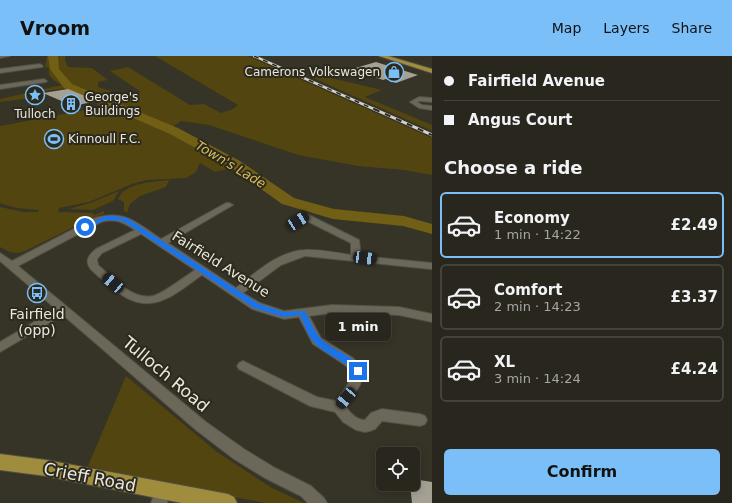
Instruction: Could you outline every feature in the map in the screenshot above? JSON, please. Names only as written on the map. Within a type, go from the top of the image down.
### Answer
[{"type":"main road","points":[[382,56],[431,70]]},
{"type":"main road","name":"Crieff Road","points":[[0,462],[46,468],[160,497],[228,503]]},
{"type":"street","points":[[0,57],[8,56]]},
{"type":"street","points":[[0,71],[30,66],[40,66]]},
{"type":"street","points":[[0,87],[31,80],[44,80]]},
{"type":"street","points":[[432,100],[419,99],[413,102],[421,107],[432,108]]},
{"type":"street","points":[[161,243],[229,205]]},
{"type":"street","points":[[292,226],[305,216],[356,242],[356,257]]},
{"type":"street","name":"Fairfield Avenue","points":[[12,265],[105,218],[113,217],[125,219],[256,306],[284,314],[332,309],[399,311],[432,318]]},
{"type":"street","points":[[140,230],[99,251],[92,260],[93,266],[133,298],[142,301],[151,301],[159,298],[202,270]]},
{"type":"street","points":[[237,292],[278,262],[295,255],[314,253],[430,266]]},
{"type":"street","name":"Tulloch Road","points":[[0,256],[201,426],[239,454],[270,473],[306,490],[319,503]]},
{"type":"street","points":[[0,348],[64,309]]},
{"type":"street","points":[[302,312],[316,339],[326,348],[351,362],[358,371],[356,380],[339,407]]},
{"type":"street","points":[[242,366],[315,402],[339,407],[345,416],[363,426],[370,425],[376,417],[382,415],[420,420]]},
{"type":"shaded area","points":[[47,56],[65,56],[68,67],[92,68],[108,80],[98,82],[98,87],[111,91],[110,95],[116,96],[141,92],[110,71],[128,67],[190,105],[204,104],[221,113],[233,109],[238,105],[155,56],[248,56],[432,138],[432,175],[404,170],[358,166],[298,155],[209,125],[181,121],[168,130],[245,165],[215,172],[200,163],[196,172],[186,178],[147,180],[132,184],[89,202],[59,208],[58,212],[92,213],[95,215],[104,211],[104,214],[94,217],[25,251],[18,253],[9,252],[0,247],[0,207],[24,212],[38,212],[39,210],[16,208],[0,203],[0,126],[101,107],[97,104],[100,102],[68,88],[39,92],[24,99],[0,102],[0,99],[62,85],[50,77],[49,68],[45,67]]},
{"type":"shaded area","points":[[318,75],[382,90],[365,97],[432,125],[432,131],[311,77]]},
{"type":"shaded area","points":[[169,180],[166,187],[140,196],[130,204],[127,213],[124,211],[124,202],[118,199],[127,189],[148,182]]},
{"type":"shaded area","points":[[119,191],[113,201],[93,210],[69,209],[93,202]]},
{"type":"shaded area","points":[[126,376],[217,452],[272,488],[304,503],[266,503],[169,485],[88,466]]},
{"type":"building","points":[[376,62],[418,75],[396,83],[352,69]]},
{"type":"building","points":[[68,89],[97,101],[73,106],[43,93]]},
{"type":"building","points":[[420,480],[432,482],[432,503],[412,503],[411,491],[420,491]]},
{"type":"waterway","name":"Town's Lade","points":[[53,56],[53,65],[59,76],[68,86],[174,131],[235,164],[288,201],[333,214],[404,221],[432,229]]},
{"type":"railway","points":[[254,56],[376,110]]},
{"type":"railway","points":[[374,109],[432,135]]},
{"type":"place","name":"Camerons Volkswagen","points":[[394,72]]},
{"type":"place","name":"Tulloch","points":[[35,95]]},
{"type":"place","name":"George's Buildings","points":[[71,104]]},
{"type":"place","name":"Kinnoull F.C.","points":[[54,139]]},
{"type":"place","name":"Fairfield (opp)","points":[[37,293]]},
{"type":"route","points":[[85,227],[105,218],[113,217],[125,219],[256,306],[284,314],[302,312],[313,336],[326,348],[351,362],[358,371]]}]
